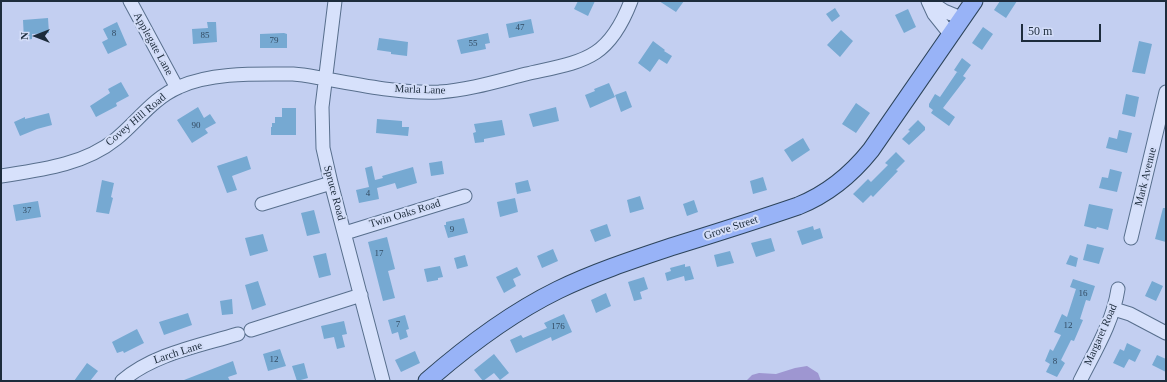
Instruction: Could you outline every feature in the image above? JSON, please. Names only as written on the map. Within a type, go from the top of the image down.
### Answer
[{"type":"main road","name":"Grove Street","points":[[427,381],[500,324],[527,307],[559,290],[614,266],[792,208],[821,196],[844,179],[866,156],[974,1]]},
{"type":"street","name":"Applegate Lane","points":[[130,1],[177,88]]},
{"type":"street","name":"Spruce Road","points":[[335,1],[322,111],[322,131],[325,156],[384,381]]},
{"type":"street","name":"Marla Lane","points":[[177,88],[196,80],[228,76],[293,74],[368,87],[412,91],[438,92],[462,89],[564,66],[591,56],[607,44],[620,26],[631,1]]},
{"type":"street","points":[[929,1],[944,11],[962,18]]},
{"type":"street","points":[[929,1],[934,14],[950,34]]},
{"type":"street","name":"Covey Hill Road","points":[[1,176],[58,165],[90,155],[115,140],[158,100],[177,88]]},
{"type":"street","name":"Mark Avenue","points":[[1131,238],[1166,92]]},
{"type":"street","points":[[262,204],[331,183]]},
{"type":"street","name":"Twin Oaks Road","points":[[345,233],[465,196]]},
{"type":"street","name":"Margaret Road","points":[[1080,381],[1114,309],[1118,289]]},
{"type":"street","name":"Larch Lane","points":[[122,381],[141,367],[155,360],[361,296]]},
{"type":"street","points":[[1114,309],[1130,314],[1166,333]]},
{"type":"shaded area","points":[[807,366],[818,373],[821,381],[746,381],[752,375],[759,373],[776,374]]},
{"type":"building","points":[[578,1],[595,1],[588,16],[574,9]]},
{"type":"building","points":[[659,1],[684,1],[676,12]]},
{"type":"building","points":[[1000,1],[1017,1],[1006,18],[994,10]]},
{"type":"building","points":[[835,8],[840,16],[832,22],[826,14]]},
{"type":"building","points":[[908,9],[916,27],[904,33],[895,15]]},
{"type":"building","points":[[48,18],[49,33],[32,34],[32,39],[24,40],[23,20]]},
{"type":"building","points":[[531,19],[534,33],[509,38],[506,24]]},
{"type":"building","points":[[117,22],[127,45],[108,54],[102,42],[108,39],[103,29]]},
{"type":"building","points":[[207,22],[216,22],[217,42],[193,44],[192,29],[208,28]]},
{"type":"building","points":[[983,27],[993,34],[982,50],[972,43]]},
{"type":"building","points":[[841,30],[853,41],[840,57],[827,45]]},
{"type":"building","points":[[488,33],[490,43],[485,44],[486,49],[461,54],[457,40]]},
{"type":"building","points":[[260,34],[287,34],[287,48],[260,48]]},
{"type":"building","points":[[379,38],[408,42],[407,56],[377,50]]},
{"type":"building","points":[[653,41],[672,56],[667,64],[659,59],[650,72],[638,63]]},
{"type":"building","points":[[1139,41],[1152,44],[1145,74],[1132,72]]},
{"type":"building","points":[[962,58],[971,65],[963,76],[966,78],[943,108],[955,117],[949,126],[931,113],[933,110],[929,107],[929,104],[935,94],[940,97],[957,72],[962,75],[954,70]]},
{"type":"building","points":[[121,82],[129,96],[116,103],[117,106],[96,117],[90,106],[110,93],[108,89]]},
{"type":"building","points":[[609,83],[615,97],[590,108],[585,95],[595,91],[594,89]]},
{"type":"building","points":[[626,91],[632,107],[621,112],[615,95]]},
{"type":"building","points":[[1126,94],[1139,97],[1135,117],[1122,114]]},
{"type":"building","points":[[856,103],[870,113],[856,133],[842,124]]},
{"type":"building","points":[[198,107],[204,118],[210,114],[216,123],[205,129],[208,133],[192,143],[177,120]]},
{"type":"building","points":[[556,107],[559,121],[533,127],[529,114]]},
{"type":"building","points":[[282,108],[296,108],[296,135],[271,135],[272,123],[275,123],[275,117],[282,117]]},
{"type":"building","points":[[49,113],[52,125],[20,136],[14,122],[25,117],[25,119]]},
{"type":"building","points":[[377,119],[402,121],[402,127],[409,127],[408,136],[376,133]]},
{"type":"building","points":[[502,120],[505,135],[484,139],[484,142],[475,143],[473,133],[476,132],[474,124]]},
{"type":"building","points":[[918,120],[925,127],[925,130],[909,145],[902,139],[910,131],[908,130]]},
{"type":"building","points":[[1119,130],[1132,133],[1127,153],[1106,148],[1109,137],[1117,139]]},
{"type":"building","points":[[803,138],[810,150],[792,162],[784,150]]},
{"type":"building","points":[[896,152],[905,161],[896,170],[898,171],[873,197],[871,195],[863,203],[853,194],[868,179],[871,182],[888,165],[885,163]]},
{"type":"building","points":[[247,156],[251,169],[232,176],[237,190],[227,193],[217,166]]},
{"type":"building","points":[[442,161],[444,174],[431,176],[429,163]]},
{"type":"building","points":[[372,166],[375,180],[383,178],[382,176],[413,167],[417,183],[397,189],[395,183],[377,188],[379,199],[359,203],[356,190],[369,187],[365,168]]},
{"type":"building","points":[[1110,169],[1122,172],[1117,192],[1099,188],[1102,177],[1108,178]]},
{"type":"building","points":[[763,177],[767,190],[753,194],[750,181]]},
{"type":"building","points":[[102,180],[114,183],[111,197],[113,198],[109,214],[96,212]]},
{"type":"building","points":[[528,180],[531,191],[517,194],[515,183]]},
{"type":"building","points":[[640,196],[644,209],[630,213],[627,200]]},
{"type":"building","points":[[515,198],[518,212],[500,217],[497,202]]},
{"type":"building","points":[[694,200],[698,212],[687,216],[683,204]]},
{"type":"building","points":[[38,201],[41,217],[16,221],[13,205]]},
{"type":"building","points":[[1089,204],[1113,209],[1108,230],[1084,226]]},
{"type":"building","points":[[1163,208],[1166,208],[1166,242],[1155,239]]},
{"type":"building","points":[[314,210],[320,233],[307,236],[301,213]]},
{"type":"building","points":[[464,218],[468,233],[448,238],[444,225],[446,225],[446,222]]},
{"type":"building","points":[[607,224],[611,236],[595,242],[590,230]]},
{"type":"building","points":[[813,226],[814,230],[820,228],[823,238],[802,245],[797,231]]},
{"type":"building","points":[[263,234],[268,251],[250,256],[245,238]]},
{"type":"building","points":[[387,237],[395,269],[388,271],[395,298],[383,301],[368,242]]},
{"type":"building","points":[[771,238],[775,251],[756,257],[751,243]]},
{"type":"building","points":[[1087,244],[1104,248],[1099,264],[1083,260]]},
{"type":"building","points":[[553,249],[558,261],[542,268],[537,256]]},
{"type":"building","points":[[730,251],[734,263],[717,267],[714,255]]},
{"type":"building","points":[[326,253],[331,275],[319,278],[313,256]]},
{"type":"building","points":[[465,255],[468,266],[457,269],[454,258]]},
{"type":"building","points":[[1070,255],[1078,258],[1076,267],[1066,264]]},
{"type":"building","points":[[685,264],[685,267],[690,266],[694,279],[685,281],[684,276],[667,281],[665,273],[671,271],[670,268]]},
{"type":"building","points":[[440,266],[443,277],[438,278],[438,280],[427,282],[424,269]]},
{"type":"building","points":[[517,267],[521,275],[513,279],[516,286],[504,293],[496,277]]},
{"type":"building","points":[[644,277],[648,289],[640,292],[642,299],[634,301],[628,282]]},
{"type":"building","points":[[1073,279],[1095,286],[1090,301],[1086,300],[1080,319],[1083,320],[1074,341],[1071,340],[1061,360],[1065,363],[1057,377],[1046,372],[1050,364],[1045,361],[1050,349],[1053,351],[1061,335],[1054,332],[1062,314],[1067,317],[1076,289],[1070,287]]},
{"type":"building","points":[[258,281],[266,305],[252,310],[245,285]]},
{"type":"building","points":[[1152,281],[1163,286],[1156,301],[1145,296]]},
{"type":"building","points":[[606,293],[611,306],[596,313],[591,300]]},
{"type":"building","points":[[232,299],[233,314],[222,315],[220,301]]},
{"type":"building","points":[[188,313],[192,325],[164,335],[159,322]]},
{"type":"building","points":[[564,314],[572,332],[552,341],[551,337],[516,353],[510,340],[521,335],[523,338],[547,328],[544,323]]},
{"type":"building","points":[[405,315],[409,329],[406,330],[408,337],[400,340],[398,332],[392,334],[388,320]]},
{"type":"building","points":[[344,321],[347,334],[342,335],[345,347],[337,349],[334,337],[324,339],[321,326]]},
{"type":"building","points":[[137,329],[144,343],[124,353],[123,351],[117,353],[112,342]]},
{"type":"building","points":[[1127,343],[1141,350],[1135,362],[1129,359],[1124,368],[1113,363],[1120,349],[1124,351]]},
{"type":"building","points":[[280,349],[286,366],[268,371],[263,354]]},
{"type":"building","points":[[415,351],[420,363],[401,372],[395,360]]},
{"type":"building","points":[[494,354],[509,373],[500,380],[494,373],[483,381],[474,370]]},
{"type":"building","points":[[1157,355],[1166,359],[1166,372],[1152,365]]},
{"type":"building","points":[[233,361],[237,374],[228,377],[230,381],[184,380]]},
{"type":"building","points":[[87,363],[98,371],[90,381],[74,381]]},
{"type":"building","points":[[304,363],[308,378],[297,381],[292,366]]}]
